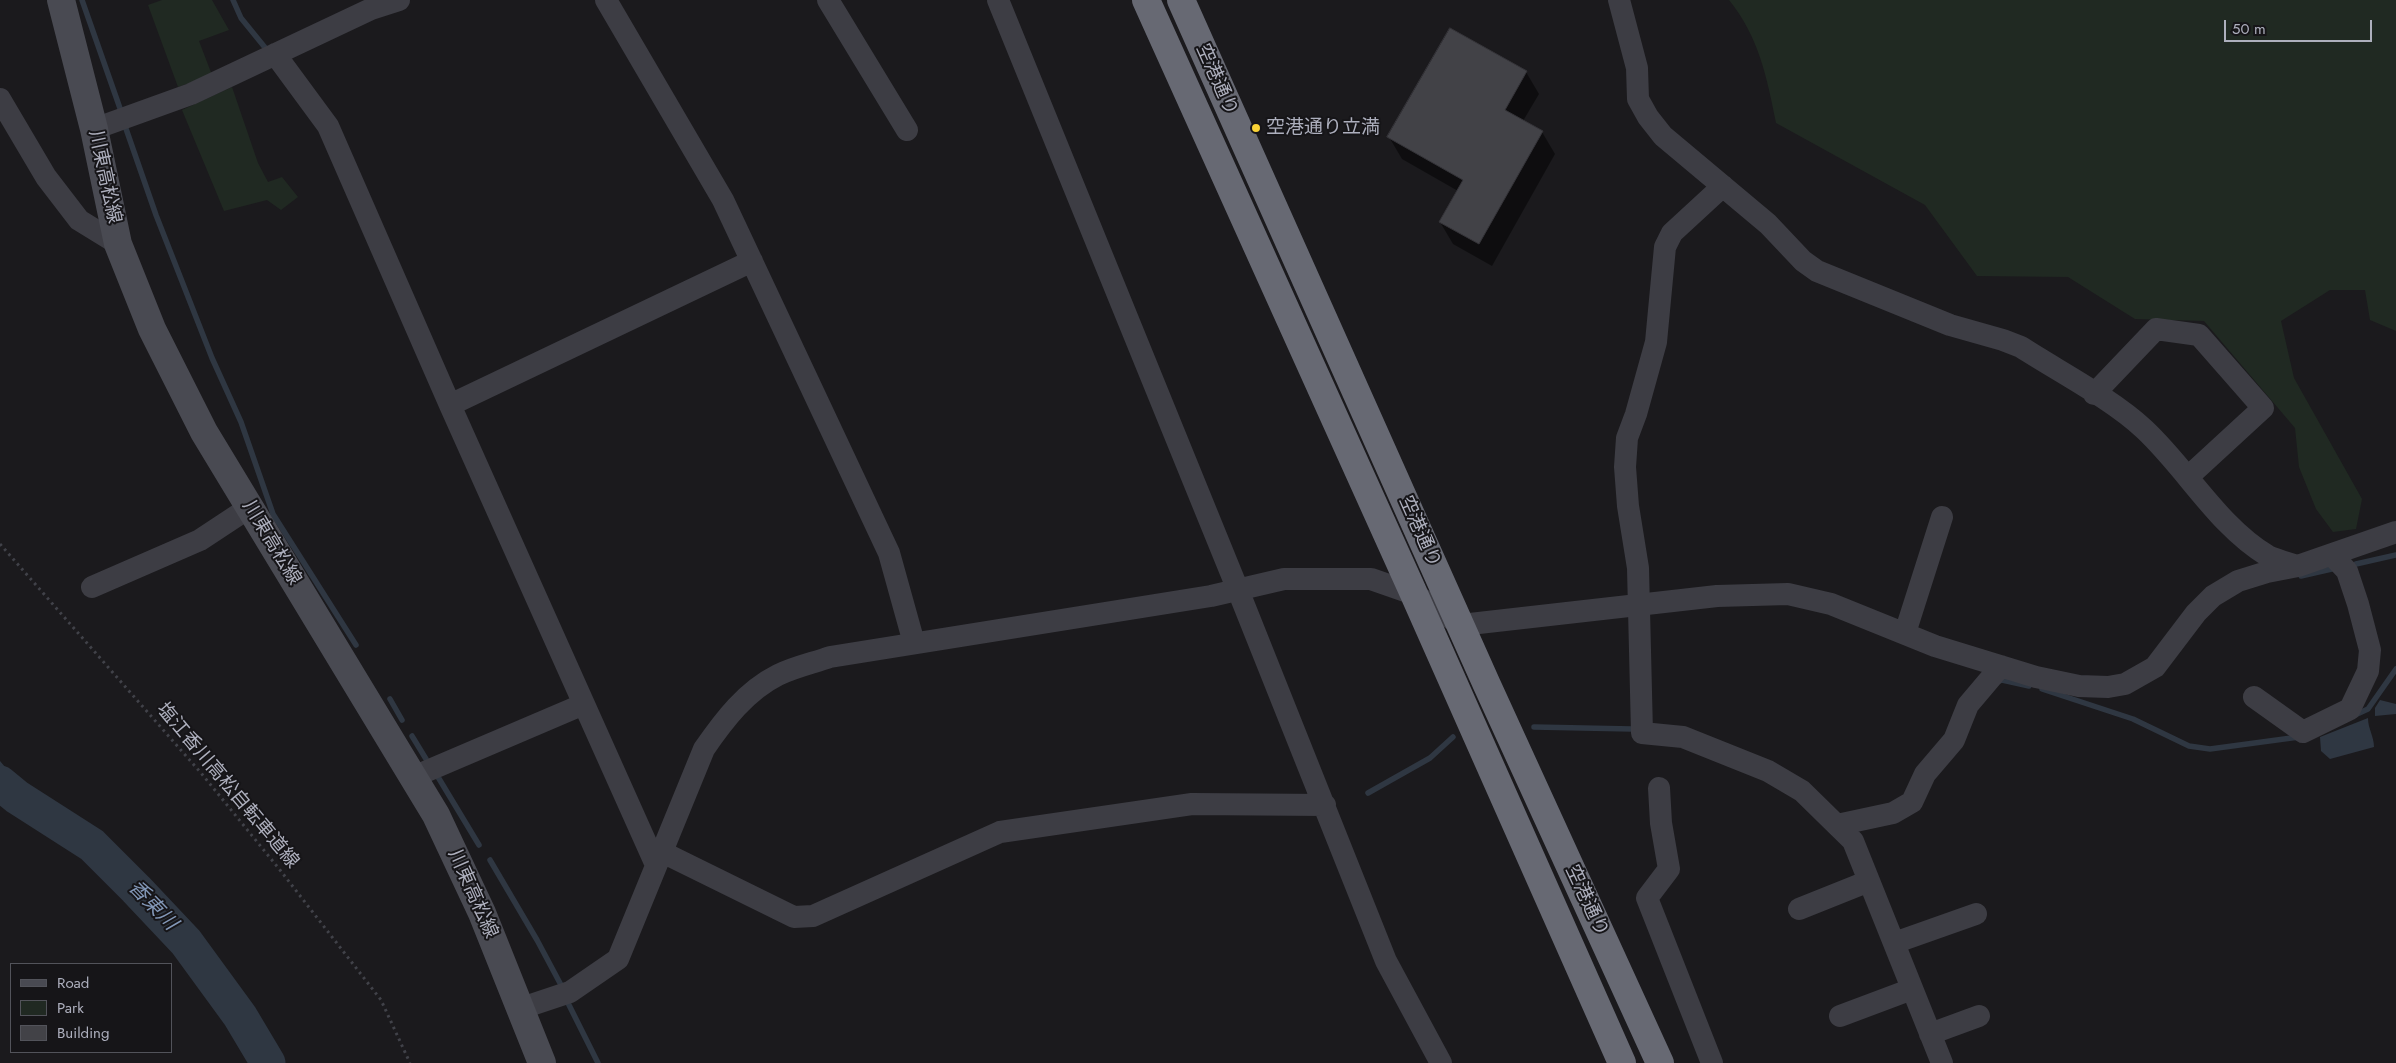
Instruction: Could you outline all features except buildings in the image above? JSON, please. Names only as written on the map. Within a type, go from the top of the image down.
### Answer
[{"type":"highway","name":"空港通り","points":[[1146,0],[1414,594],[1622,1063]]},
{"type":"highway","name":"空港通り","points":[[1180,0],[1461,626],[1660,1063]]},
{"type":"main road","name":"川東高松線","points":[[61,0],[94,129],[118,244],[152,329],[204,432],[436,815],[482,913],[542,1063]]},
{"type":"street","points":[[94,129],[191,94],[371,9],[399,0]]},
{"type":"street","points":[[606,0],[722,200],[752,261],[889,552],[914,643]]},
{"type":"street","points":[[828,0],[907,130]]},
{"type":"street","points":[[998,0],[1386,960],[1442,1063]]},
{"type":"street","points":[[1619,0],[1637,68],[1638,98],[1648,117],[1663,136],[1768,224],[1803,261],[1817,271],[1950,325],[2003,340],[2020,347],[2125,413],[2144,429],[2219,514],[2246,541],[2270,557],[2298,566]]},
{"type":"street","points":[[275,54],[328,126],[584,704],[659,859],[794,917],[813,916],[1000,832],[1192,804],[1324,805]]},
{"type":"street","points":[[0,99],[46,176],[79,220],[118,244]]},
{"type":"street","points":[[1723,186],[1672,233],[1665,247],[1656,342],[1636,414],[1627,438],[1625,467],[1628,506],[1638,568],[1637,605],[1642,733],[1683,737],[1768,771],[1802,791],[1853,841],[1942,1063]]},
{"type":"street","points":[[450,405],[752,261]]},
{"type":"street","points":[[2094,394],[2156,329],[2200,335],[2263,408],[2188,478]]},
{"type":"street","points":[[92,587],[200,540],[250,507]]},
{"type":"street","points":[[1905,634],[1942,517]]},
{"type":"street","points":[[519,1009],[570,992],[618,960],[704,749],[726,719],[750,693],[778,675],[830,657],[1238,590],[1284,579],[1371,579],[1414,594],[1461,626],[1718,596],[1788,594],[1818,600],[1935,646],[2036,677],[2079,686],[2108,687],[2125,684],[2155,667],[2196,613],[2213,596],[2238,581],[2267,572],[2298,566],[2396,532]]},
{"type":"street","points":[[2254,697],[2303,732],[2350,708],[2354,701],[2368,671],[2370,650],[2347,571],[2332,555]]},
{"type":"street","points":[[1837,825],[1894,813],[1912,802],[1925,774],[1954,740],[1968,705],[2001,666]]},
{"type":"street","points":[[413,777],[584,704]]},
{"type":"street","points":[[1659,788],[1661,822],[1669,868],[1647,898],[1712,1063]]},
{"type":"street","points":[[1799,909],[1869,881]]},
{"type":"street","points":[[1894,943],[1976,914]]},
{"type":"street","points":[[1840,1016],[1912,989]]},
{"type":"street","points":[[1930,1034],[1979,1016]]},
{"type":"path","name":"塩江香川高松自転車道線","points":[[0,544],[201,773],[280,870],[381,1000],[410,1063]]},
{"type":"green space","points":[[162,0],[212,0],[229,30],[199,41],[212,75],[178,87],[148,5]]},
{"type":"green space","points":[[1729,0],[2396,0],[2396,331],[2370,320],[2365,290],[2330,290],[2281,321],[2294,378],[2362,499],[2356,529],[2333,532],[2316,509],[2299,467],[2295,428],[2204,321],[2135,319],[2068,277],[1977,276],[1925,205],[1776,123],[1765,74],[1755,43],[1748,28]]},
{"type":"green space","points":[[232,87],[258,163],[268,182],[282,177],[298,197],[281,210],[267,200],[224,211],[182,110]]},
{"type":"shaded area","points":[[2380,700],[2396,704],[2396,714],[2375,716],[2375,708]]},
{"type":"shaded area","points":[[2368,718],[2374,747],[2330,759],[2321,751],[2320,737]]},
{"type":"shaded area","points":[[0,761],[45,814],[14,798],[0,788]]},
{"type":"waterway","points":[[82,0],[122,114]]},
{"type":"waterway","points":[[233,0],[241,18],[267,50],[269,49]]},
{"type":"waterway","points":[[124,123],[156,215],[212,358],[241,422],[273,514],[356,645]]},
{"type":"waterway","points":[[2356,564],[2396,555]]},
{"type":"waterway","points":[[2301,576],[2336,568]]},
{"type":"waterway","points":[[2355,715],[2368,709],[2396,669]]},
{"type":"waterway","points":[[1997,682],[2002,680],[2029,686]]},
{"type":"waterway","points":[[2042,689],[2133,719],[2189,746],[2210,749],[2299,737]]},
{"type":"waterway","points":[[390,699],[402,720]]},
{"type":"waterway","points":[[1534,727],[1632,729]]},
{"type":"waterway","points":[[412,736],[426,759]]},
{"type":"waterway","points":[[1368,793],[1430,758],[1453,737]]},
{"type":"waterway","points":[[438,777],[479,845]]},
{"type":"waterway","name":"香東川","points":[[0,783],[17,797],[92,845],[136,889],[186,942],[240,1016],[268,1063]]},
{"type":"waterway","points":[[490,860],[561,985]]},
{"type":"waterway","points":[[568,1003],[598,1063]]},
{"type":"place","name":"空港通り立満","points":[[1256,128]]}]
